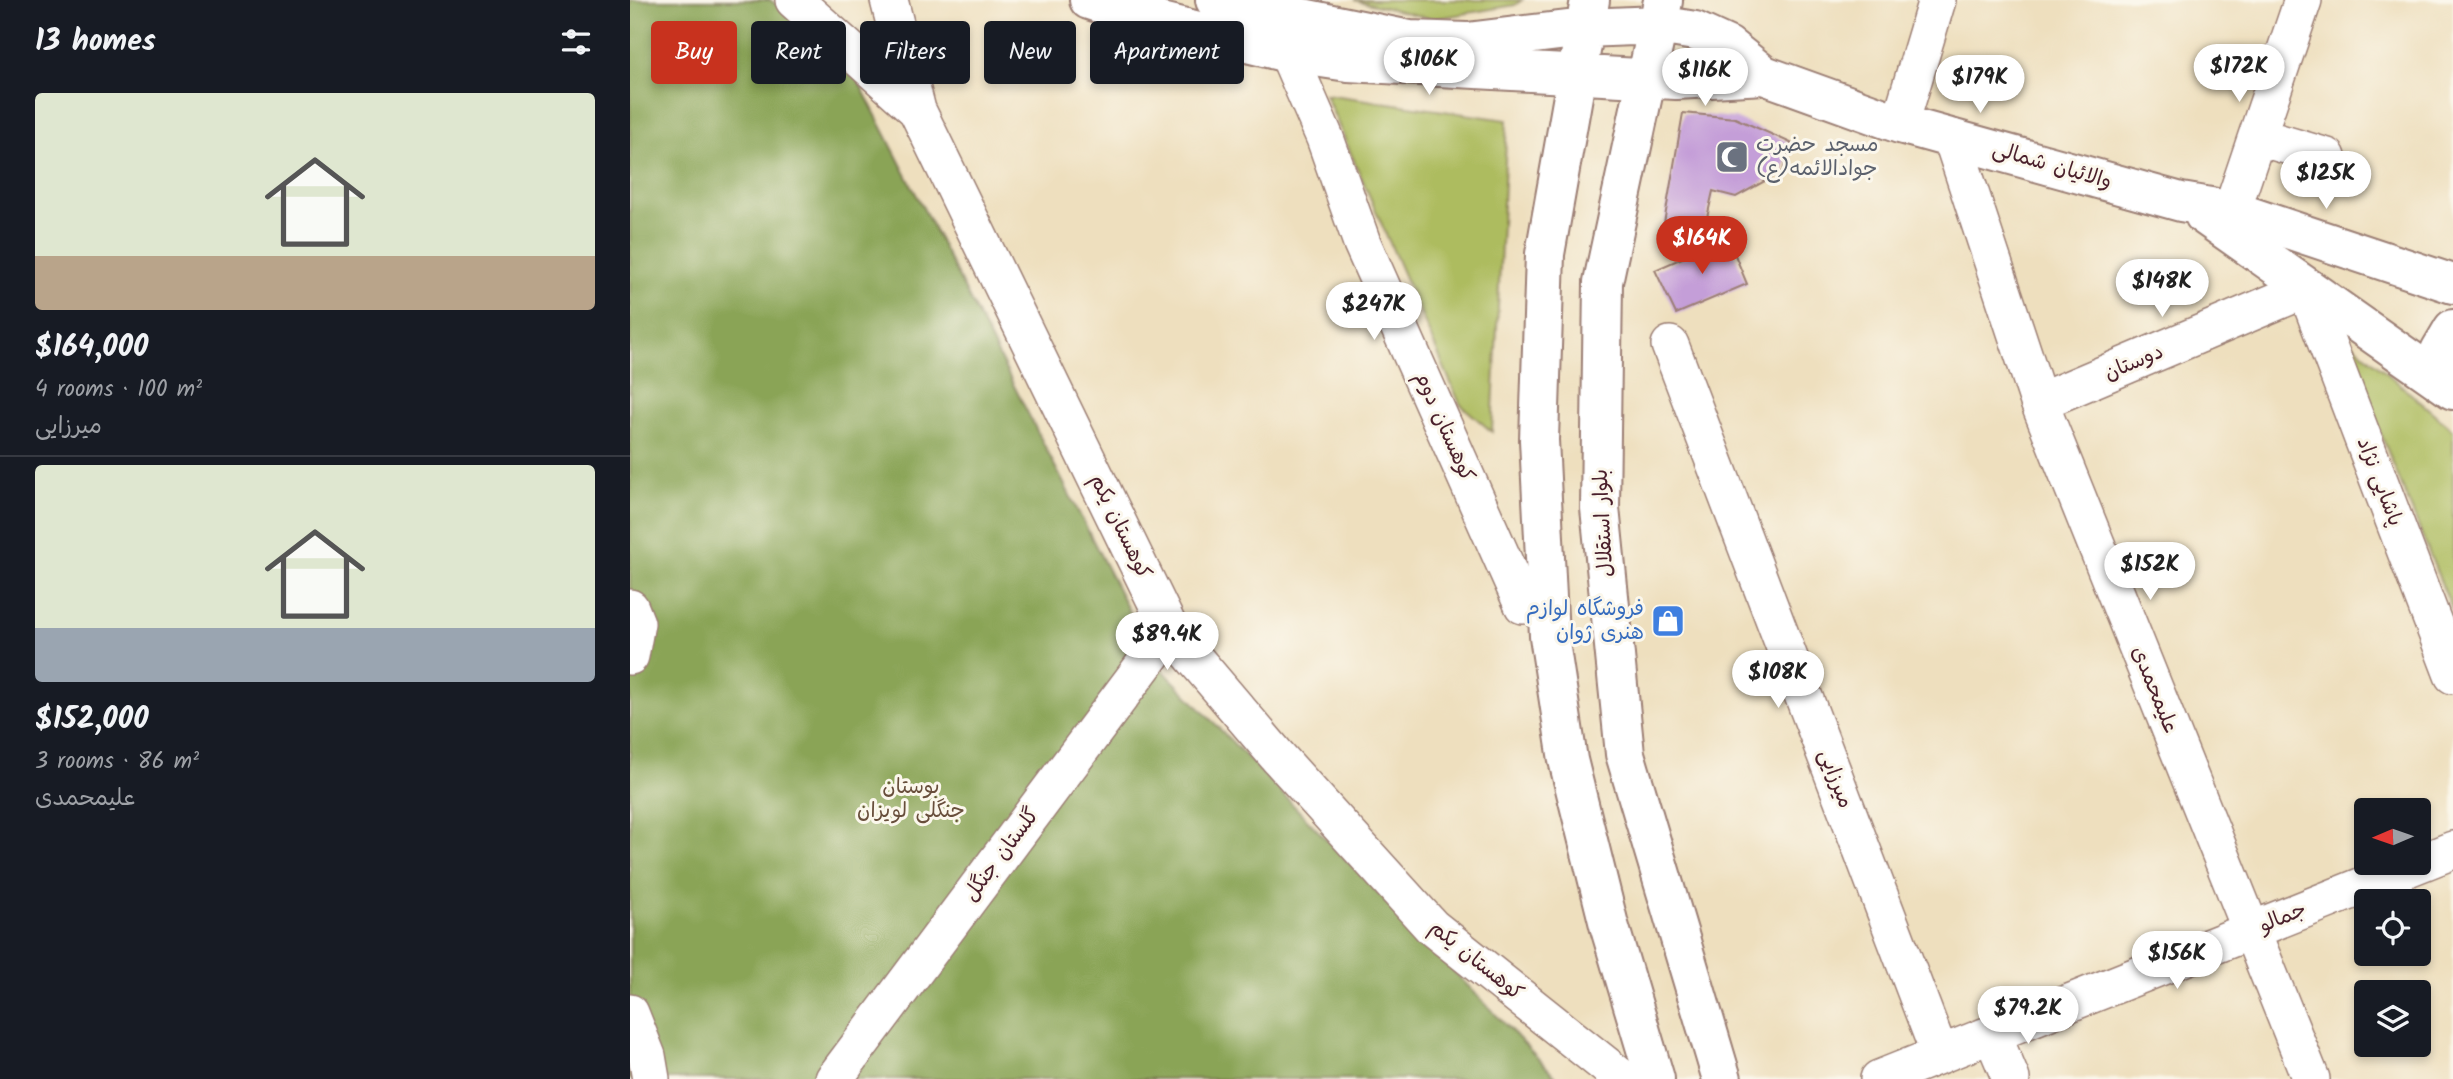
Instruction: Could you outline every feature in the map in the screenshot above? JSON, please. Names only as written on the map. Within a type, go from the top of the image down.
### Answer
[{"type":"main road","name":"والائیان شمالی","points":[[1088,0],[1140,17],[1288,53],[1348,62],[1676,80],[1764,75]]},
{"type":"main road","name":"والائیان شمالی","points":[[1215,0],[1277,15],[1410,40],[1467,42],[1587,14],[1661,13],[1728,46],[1764,75],[1900,124],[2181,202],[2230,220],[2453,284]]},
{"type":"main road","name":"بلوار استقلال","points":[[1661,13],[1603,282],[1600,508],[1625,754],[1722,1079]]},
{"type":"main road","points":[[1587,14],[1574,76],[1545,254],[1539,440],[1549,636],[1568,760],[1609,925],[1655,1079]]},
{"type":"main road","points":[[1277,15],[1288,53]]},
{"type":"main road","name":"والائیان شمالی","points":[[2230,220],[2306,289],[2444,383]]},
{"type":"main road","points":[[2444,383],[2440,351],[2453,329]]},
{"type":"street","name":"کوهستان یکم","points":[[794,0],[917,110],[1170,630],[1278,757],[1432,928],[1623,1079]]},
{"type":"street","points":[[888,0],[917,110]]},
{"type":"street","points":[[1900,124],[1937,0]]},
{"type":"street","points":[[2230,220],[2303,0]]},
{"type":"street","name":"کوهستان دوم","points":[[1288,53],[1325,138],[1362,243],[1523,605]]},
{"type":"street","points":[[2259,137],[2327,158]]},
{"type":"street","name":"علیمحمدی","points":[[1952,138],[2039,402],[2311,1079]]},
{"type":"street","name":"دوستان","points":[[2039,402],[2306,289]]},
{"type":"street","name":"پاشایی نژاد","points":[[2306,289],[2453,675]]},
{"type":"street","name":"میرزایی","points":[[1670,345],[1940,1055]]},
{"type":"street","points":[[630,608],[636,623],[630,656]]},
{"type":"street","name":"گلستان جنگل","points":[[834,1079],[1170,630]]},
{"type":"street","name":"جمالو","points":[[1879,1079],[2453,850]]},
{"type":"street","points":[[630,1013],[647,1056],[651,1079]]},
{"type":"street","points":[[1992,1034],[2011,1079]]},
{"type":"green space","name":"بوستان جنگلی لویزان","points":[[630,0],[770,0],[800,21],[751,21],[751,84],[846,84],[846,57],[1155,662],[1558,1079],[630,1079]]},
{"type":"green space","points":[[1354,0],[1522,0],[1515,5],[1433,19]]},
{"type":"green space","points":[[1325,94],[1507,120],[1492,432],[1460,404]]},
{"type":"green space","points":[[2340,333],[2453,430],[2453,612]]},
{"type":"building","name":"مسجد حضرت جوادالائمه(ع)","points":[[1683,113],[1735,118],[1791,143],[1783,171],[1736,197],[1713,191],[1704,231],[1664,223]]},
{"type":"building","points":[[1728,238],[1747,284],[1676,314],[1655,270]]},
{"type":"place","name":"مسجد حضرت جوادالائمه(ع)","points":[[1732,157]]},
{"type":"place","name":"فروشگاه لوازم هنری ژوان","points":[[1668,621]]}]
